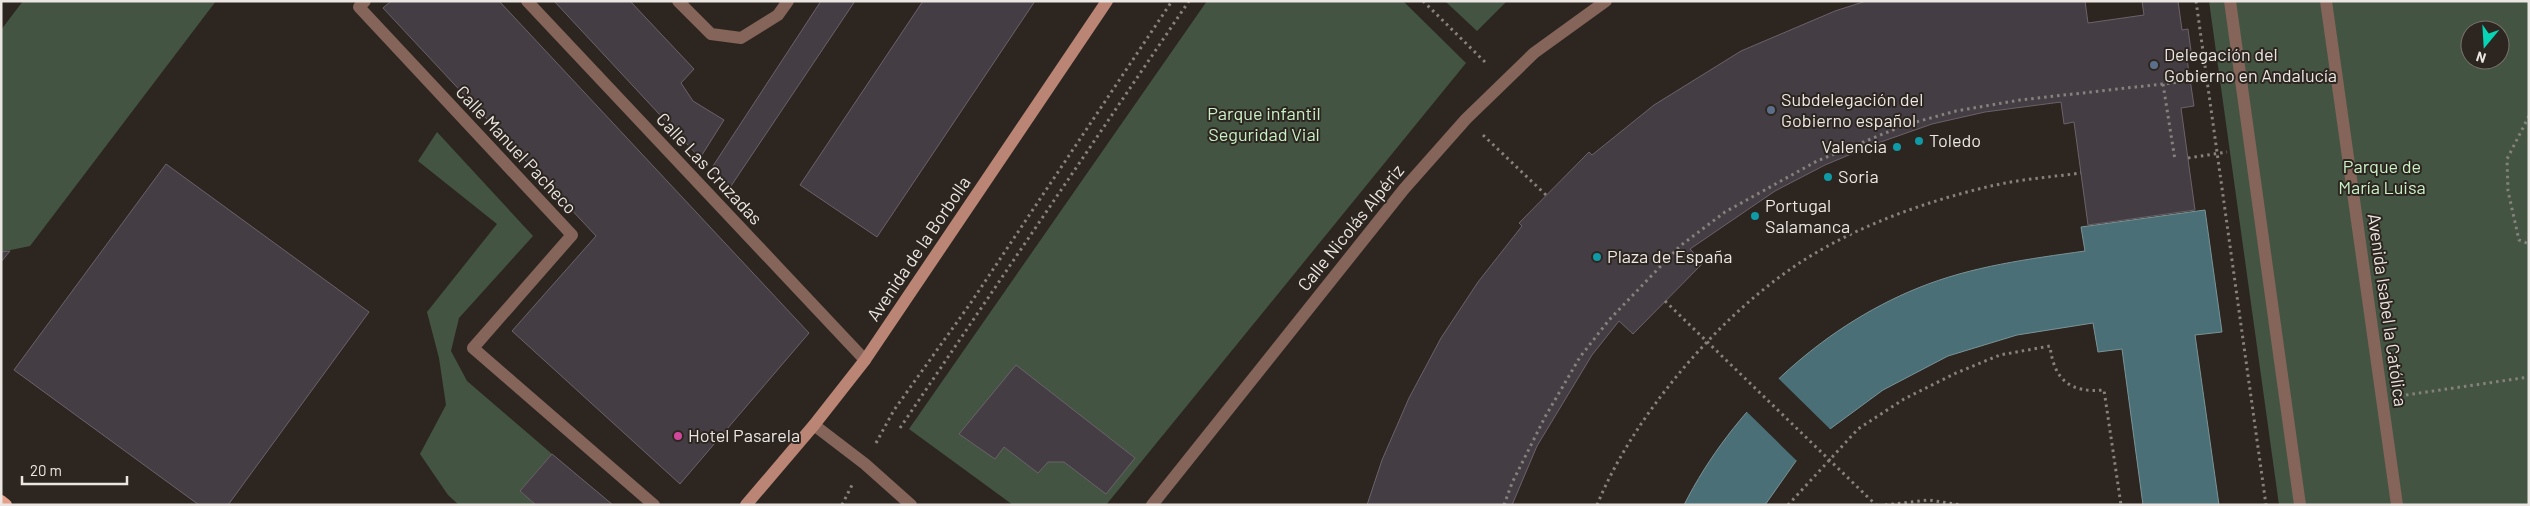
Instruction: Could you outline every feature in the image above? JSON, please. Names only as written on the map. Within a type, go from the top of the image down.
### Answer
[{"type":"main road","name":"Avenida de la Borbolla","points":[[746,505],[814,425],[865,360],[1107,1]]},
{"type":"main road","points":[[1,501],[6,505]]},
{"type":"street","name":"Calle Manuel Pacheco","points":[[365,1],[359,7],[572,235],[473,348],[654,505]]},
{"type":"street","name":"Calle Las Cruzadas","points":[[527,1],[865,360]]},
{"type":"street","points":[[678,1],[711,34],[741,38],[778,15],[788,1]]},
{"type":"street","name":"Calle Nicolás Alpériz","points":[[1152,505],[1404,189],[1466,119],[1504,80],[1534,53],[1606,1]]},
{"type":"street","points":[[2230,1],[2300,505]]},
{"type":"street","name":"Avenida Isabel la Católica","points":[[2326,1],[2397,505]]},
{"type":"street","points":[[814,425],[865,464],[911,505]]},
{"type":"path","points":[[894,410],[970,304],[1172,1]]},
{"type":"path","points":[[900,428],[1189,1]]},
{"type":"path","points":[[1422,1],[1504,80]]},
{"type":"path","points":[[2196,1],[2266,505]]},
{"type":"path","points":[[1504,505],[1512,482],[1545,418],[1580,357],[1609,320],[1680,246],[1725,212],[1817,161],[1905,125],[1956,111],[2020,100],[2207,79]]},
{"type":"path","points":[[2163,84],[2175,160]]},
{"type":"path","points":[[2529,116],[2507,159],[2508,191],[2520,240],[2529,244]]},
{"type":"path","points":[[1466,119],[1546,195]]},
{"type":"path","points":[[2188,158],[2250,148]]},
{"type":"path","points":[[1597,505],[1619,459],[1639,426],[1664,392],[1726,324],[1792,268],[1839,241],[1883,221],[1954,196],[1992,186],[2081,173]]},
{"type":"path","points":[[1665,301],[1876,505]]},
{"type":"path","points":[[1788,505],[1828,458],[1858,429],[1904,398],[1956,373],[2000,355],[2050,346],[2052,362],[2060,376],[2072,387],[2088,391],[2104,390],[2121,505]]},
{"type":"path","points":[[2382,398],[2529,377]]},
{"type":"path","points":[[842,505],[851,487]]},
{"type":"path","points":[[1885,505],[1929,500],[1961,505]]},
{"type":"green space","points":[[23,1],[216,1],[30,246],[1,252],[1,30]]},
{"type":"green space","name":"Parque infantil Seguridad Vial","points":[[1207,1],[1403,1],[1466,63],[1106,505],[1013,505],[909,429]]},
{"type":"green space","points":[[1445,1],[1507,1],[1477,31]]},
{"type":"green space","name":"Parque de María Luisa","points":[[2209,1],[2529,1],[2529,505],[2279,505]]},
{"type":"green space","points":[[437,132],[533,236],[459,318],[451,351],[467,381],[552,454],[520,491],[536,505],[459,505],[448,495],[420,454],[446,405],[439,358],[427,312],[497,224],[418,161]]},
{"type":"water","points":[[2205,210],[2222,332],[2195,335],[2219,505],[2143,505],[2122,349],[2098,352],[2093,323],[2017,335],[1948,356],[1883,390],[1830,429],[1796,461],[1765,505],[1684,505],[1704,470],[1753,405],[1813,349],[1846,325],[1881,305],[1938,280],[1959,274],[2001,264],[2085,251],[2081,227]]},
{"type":"pier","points":[[1777,377],[1832,431],[1798,462],[1745,410]]},
{"type":"building","points":[[391,1],[499,1],[809,333],[680,484],[512,331],[596,236],[383,8]]},
{"type":"building","points":[[554,1],[630,1],[694,69],[681,83],[693,101],[724,120],[700,158]]},
{"type":"building","points":[[821,1],[855,1],[729,189],[711,169]]},
{"type":"building","points":[[923,1],[1035,1],[877,237],[800,185]]},
{"type":"building","name":"Plaza de España","points":[[1866,1],[2085,1],[2088,23],[2144,15],[2142,1],[2178,1],[2182,30],[2188,29],[2192,58],[2187,59],[2194,106],[2181,108],[2195,210],[2088,225],[2074,122],[2064,124],[2061,102],[1985,112],[1932,124],[1875,144],[1825,165],[1775,191],[1690,249],[1703,263],[1633,334],[1619,321],[1592,355],[1537,446],[1512,505],[1367,505],[1382,460],[1409,398],[1441,338],[1478,282],[1522,226],[1519,223],[1589,152],[1592,155],[1654,105],[1741,51],[1835,11]]},
{"type":"building","points":[[166,164],[369,312],[228,505],[199,505],[14,370]]},
{"type":"building","points":[[10,251],[1,262],[1,252]]},
{"type":"building","points":[[1016,365],[1135,458],[1106,494],[1064,462],[1048,462],[1038,473],[1004,447],[995,459],[959,434]]},
{"type":"building","points":[[552,454],[613,505],[536,505],[520,491]]},
{"type":"place","name":"Delegación del Gobierno en Andalucía","points":[[2154,65]]},
{"type":"place","name":"Subdelegación del Gobierno español","points":[[1771,110]]},
{"type":"place","name":"Toledo","points":[[1919,141]]},
{"type":"place","name":"Valencia","points":[[1897,147]]},
{"type":"place","name":"Soria","points":[[1828,177]]},
{"type":"place","name":"Portugal Salamanca","points":[[1755,216]]},
{"type":"place","name":"Plaza de España","points":[[1597,257]]},
{"type":"place","name":"Hotel Pasarela","points":[[678,436]]}]
